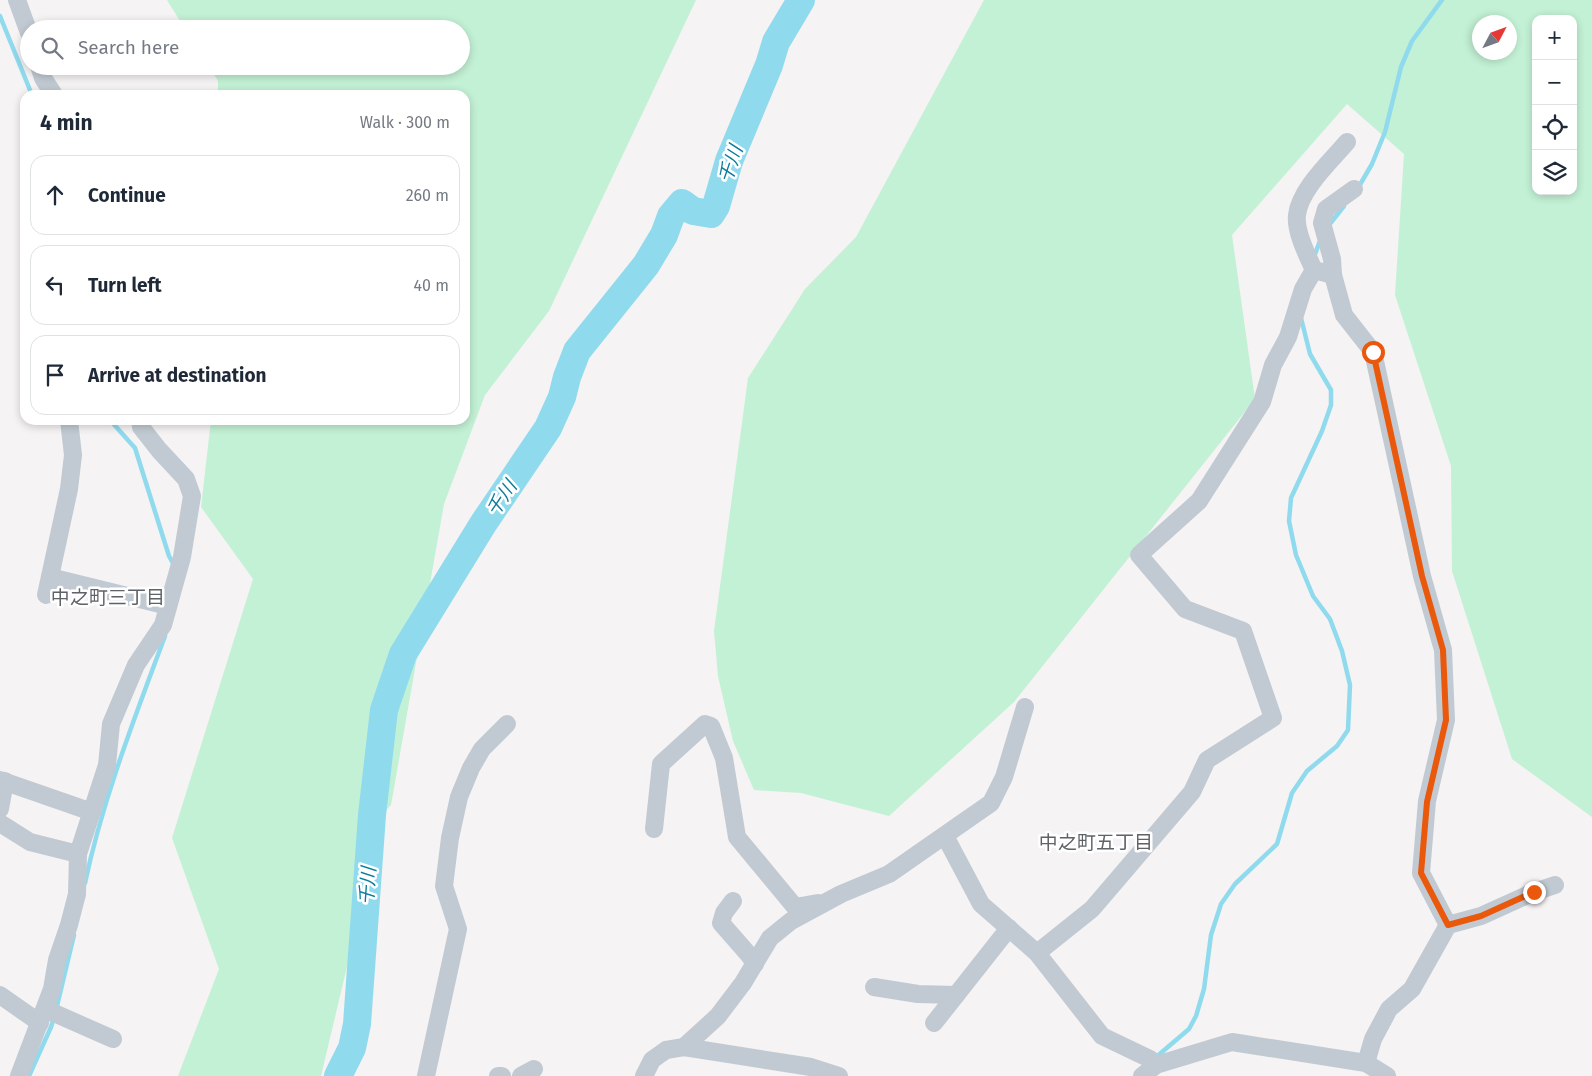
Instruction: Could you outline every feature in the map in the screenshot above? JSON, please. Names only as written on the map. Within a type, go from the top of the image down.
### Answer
[{"type":"street","points":[[17,0],[24,20]]},
{"type":"street","points":[[41,80],[50,90]]},
{"type":"street","points":[[1333,275],[1314,270],[1302,246],[1297,216],[1300,202],[1314,181],[1347,142]]},
{"type":"street","points":[[1354,189],[1326,209],[1322,223],[1344,315],[1373,352],[1422,576],[1443,650],[1446,720],[1427,802],[1421,873],[1448,925]]},
{"type":"street","points":[[1037,953],[1092,909],[1192,792],[1207,760],[1273,718],[1243,630],[1184,608],[1139,555],[1199,501],[1262,402],[1273,365],[1288,337],[1303,289],[1314,270]]},
{"type":"street","points":[[46,595],[69,489],[73,454],[70,425]]},
{"type":"street","points":[[19,1076],[52,989],[57,960],[77,894],[78,854],[107,764],[111,724],[136,665],[163,625],[182,557],[192,496],[186,479],[159,450],[141,425]]},
{"type":"street","points":[[50,577],[168,606]]},
{"type":"street","points":[[684,1047],[718,1016],[743,983],[770,938],[791,921],[841,894],[889,874],[991,802],[1004,777],[1025,707]]},
{"type":"street","points":[[426,1076],[458,929],[444,886],[450,838],[459,797],[470,768],[482,748],[507,724]]},
{"type":"street","points":[[654,829],[661,764],[705,724],[711,726],[724,758],[737,837],[795,907],[826,902]]},
{"type":"street","points":[[0,809],[2,781],[92,812]]},
{"type":"street","points":[[0,823],[30,842],[78,854]]},
{"type":"street","points":[[945,836],[980,904],[1037,953],[1102,1036],[1150,1059],[1149,1070],[1232,1042],[1366,1063],[1387,1076]]},
{"type":"street","points":[[1366,1063],[1373,1039],[1389,1009],[1412,989],[1448,925],[1481,916],[1534,892],[1555,885]]},
{"type":"street","points":[[733,901],[724,913],[721,923],[755,964]]},
{"type":"street","points":[[934,1023],[1009,928]]},
{"type":"street","points":[[874,987],[918,994],[956,995]]},
{"type":"street","points":[[0,994],[42,1016],[113,1039]]},
{"type":"street","points":[[644,1076],[652,1060],[666,1050],[684,1047],[811,1067],[820,1073],[839,1076]]},
{"type":"green space","points":[[167,0],[696,0],[549,311],[485,395],[444,504],[391,805],[366,831],[350,954],[321,1076],[178,1076],[219,969],[172,838],[253,579],[201,507],[210,425],[470,425],[470,90],[218,90],[218,81],[214,75],[470,75],[470,20],[179,20]]},
{"type":"green space","points":[[984,0],[1592,0],[1592,817],[1512,759],[1452,571],[1451,466],[1395,295],[1404,154],[1347,104],[1232,235],[1255,399],[1014,702],[889,816],[801,793],[754,790],[733,741],[718,676],[714,631],[748,378],[805,289],[856,237]]},
{"type":"waterway","name":"千川","points":[[338,1076],[352,1048],[357,1024],[372,815],[384,710],[403,654],[483,524],[548,428],[562,397],[577,351],[646,265],[664,235],[671,216],[682,203],[693,211],[711,214],[716,206],[729,161],[769,65],[776,42],[801,0]]},
{"type":"waterway","points":[[1358,188],[1372,164],[1385,132],[1401,67],[1412,41],[1442,0]]},
{"type":"waterway","points":[[0,16],[20,65]]},
{"type":"waterway","points":[[24,75],[30,90]]},
{"type":"waterway","points":[[1329,225],[1344,206]]},
{"type":"waterway","points":[[1314,257],[1321,238]]},
{"type":"waterway","points":[[1155,1058],[1189,1029],[1196,1016],[1204,989],[1211,935],[1221,904],[1235,884],[1277,844],[1292,793],[1307,771],[1337,746],[1348,730],[1350,685],[1342,651],[1330,619],[1313,596],[1296,555],[1289,521],[1291,498],[1322,431],[1331,405],[1331,390],[1310,354],[1301,318]]},
{"type":"waterway","points":[[114,425],[135,448],[169,556],[174,565]]},
{"type":"waterway","points":[[85,883],[110,789],[165,636]]},
{"type":"waterway","points":[[56,1010],[74,935]]},
{"type":"waterway","points":[[29,1076],[54,1017]]},
{"type":"district","name":"中之町三丁目","points":[[108,597]]},
{"type":"district","name":"中之町五丁目","points":[[1096,842]]},
{"type":"route","points":[[1373,352],[1422,576],[1443,650],[1446,720],[1427,802],[1421,873],[1448,925],[1481,916],[1534,892]]}]
